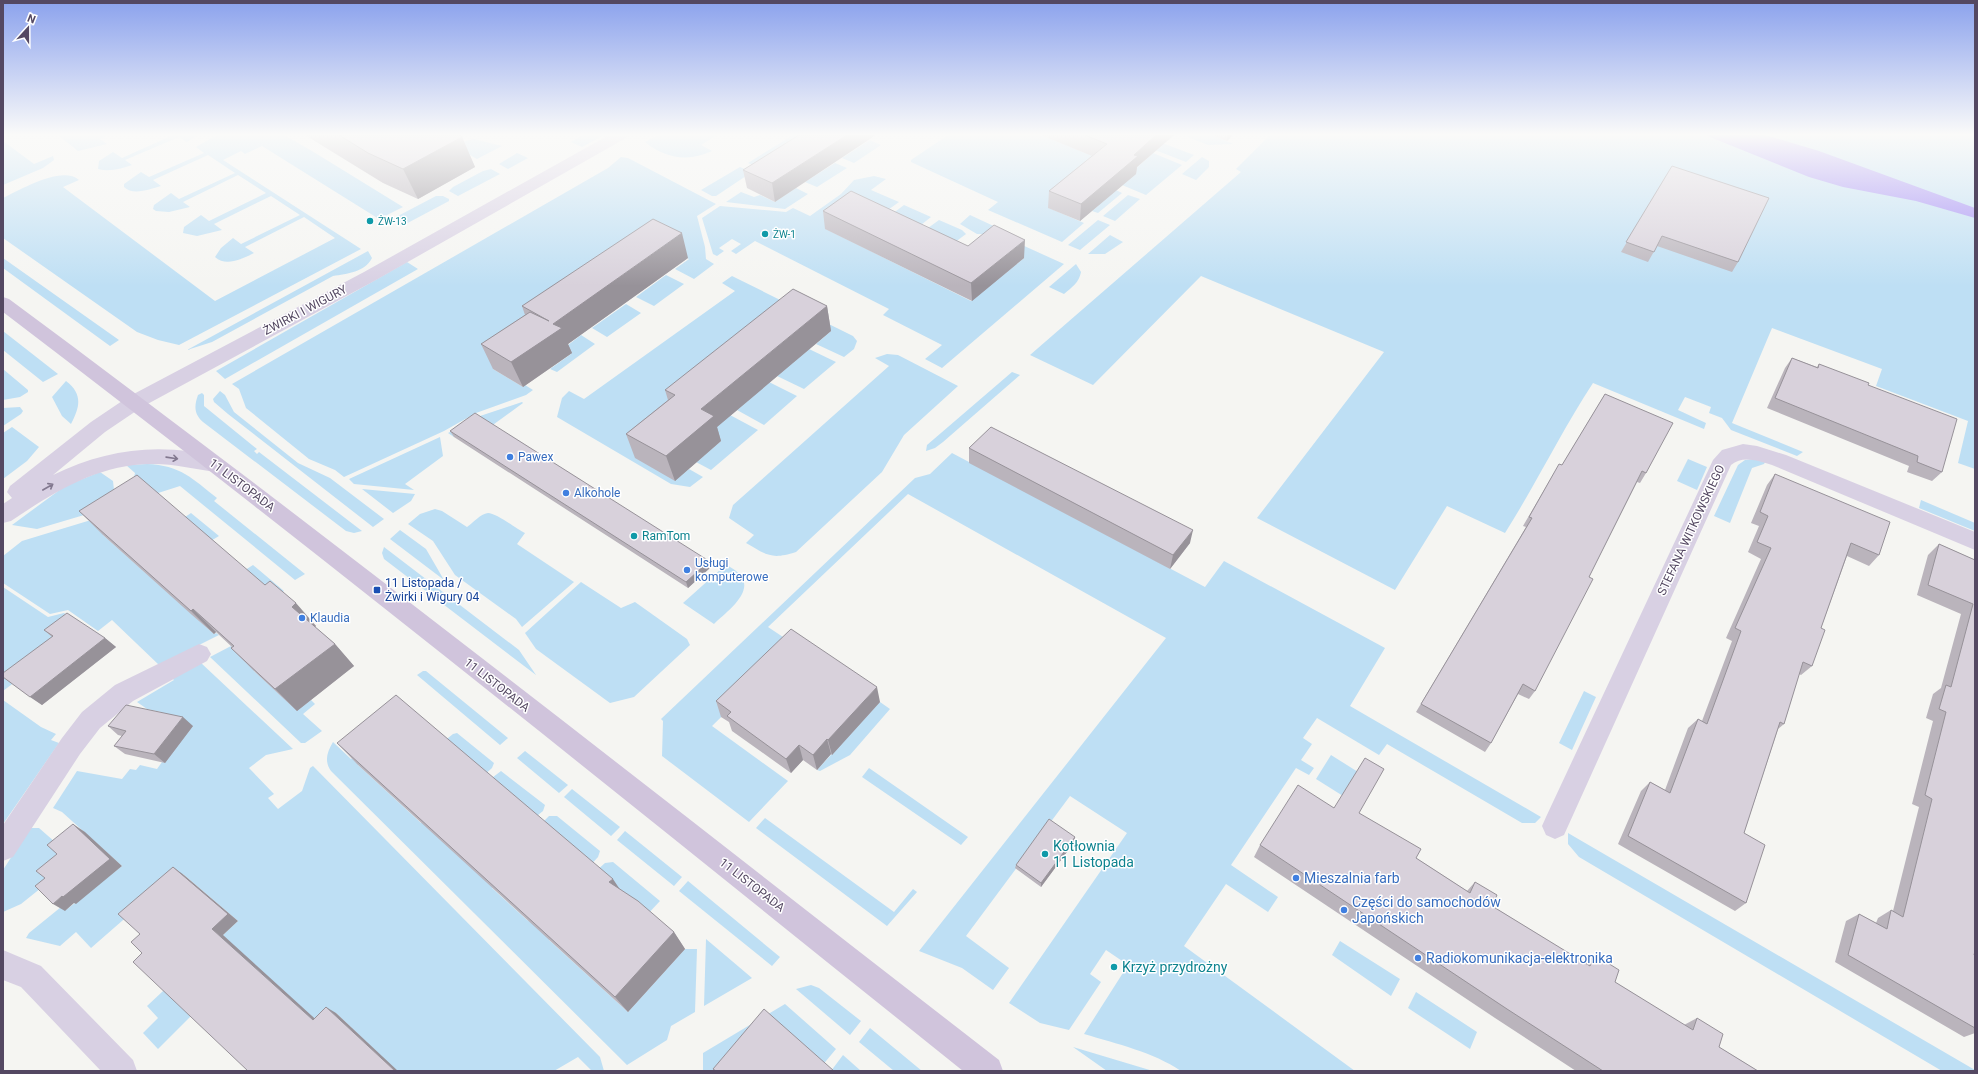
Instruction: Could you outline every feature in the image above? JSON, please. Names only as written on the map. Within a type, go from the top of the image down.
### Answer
[{"type":"main road","name":"11 LISTOPADA","points":[[3,303],[135,402],[341,561],[988,1071]]},
{"type":"street","name":"ŻWIRKI I WIGURY","points":[[3,504],[98,427],[135,402],[363,280],[532,185]]},
{"type":"street","name":"STEFANA WITKOWSKIEGO","points":[[1555,826],[1723,460],[1729,454],[1750,452],[1779,460],[1975,541]]},
{"type":"street","points":[[3,515],[56,482],[92,467],[118,459],[155,456],[215,464]]},
{"type":"street","points":[[3,848],[71,746],[91,720],[124,693],[199,654]]},
{"type":"street","points":[[3,965],[31,976],[122,1071]]},
{"type":"shaded area","points":[[30,185],[67,185],[63,187],[215,301],[335,238],[304,217],[245,247],[254,253],[244,258],[229,262],[219,260],[215,257],[221,248],[233,238],[241,244],[300,215],[271,196],[214,224],[222,230],[197,236],[183,233],[184,227],[201,215],[209,221],[266,193],[254,185],[262,185],[361,249],[179,345],[158,340],[137,332],[3,238],[3,198]]},
{"type":"shaded area","points":[[124,185],[161,186],[137,191],[128,190]]},
{"type":"shaded area","points":[[209,185],[217,185],[183,202],[190,207],[169,212],[156,211],[153,209],[154,205],[171,193],[179,199]]},
{"type":"shaded area","points":[[325,185],[367,185],[403,207],[379,219]]},
{"type":"shaded area","points":[[457,185],[479,185],[458,196],[449,191]]},
{"type":"shaded area","points":[[578,185],[680,185],[716,204],[697,216],[705,247],[706,259],[714,264],[694,279],[675,269],[689,259],[660,244],[493,369],[523,387],[525,385],[533,390],[526,395],[476,413],[444,431],[344,477],[335,470],[309,459],[246,408],[239,389],[232,384]]},
{"type":"shaded area","points":[[709,185],[732,185],[716,196],[712,196],[701,190]]},
{"type":"shaded area","points":[[849,185],[878,185],[871,190],[899,202],[874,220],[826,229],[971,301],[1024,258],[1011,240],[1064,264],[942,368],[925,359],[942,345],[883,315],[889,309],[755,241],[736,254],[731,251],[741,244],[732,239],[719,248],[724,251],[717,256],[713,254],[702,218],[720,206],[786,212],[793,208],[810,216],[841,194]]},
{"type":"shaded area","points":[[961,185],[1076,185],[1049,208],[1084,223],[1062,242],[988,210],[998,202]]},
{"type":"shaded area","points":[[1122,185],[1158,185],[1146,195]]},
{"type":"shaded area","points":[[1226,185],[1975,185],[1975,469],[1958,463],[1968,421],[1876,386],[1882,369],[1772,328],[1732,423],[1803,452],[1797,456],[1731,430],[1722,418],[1709,413],[1711,407],[1685,397],[1678,410],[1706,423],[1704,429],[1593,383],[1505,533],[1447,506],[1395,590],[1257,518],[1384,352],[1201,276],[1093,385],[1030,355]]},
{"type":"shaded area","points":[[1837,185],[1912,185],[1975,208],[1975,218],[1916,201]]},
{"type":"shaded area","points":[[796,188],[808,194],[785,209],[726,202],[741,192],[754,197],[760,195],[775,202]]},
{"type":"shaded area","points":[[1116,190],[1122,193],[1098,213],[1092,211]]},
{"type":"shaded area","points":[[1128,195],[1140,199],[1115,221],[1103,216]]},
{"type":"shaded area","points":[[436,196],[443,196],[449,199],[449,201],[402,226],[393,221],[396,217]]},
{"type":"shaded area","points":[[904,205],[931,217],[907,236],[880,223]]},
{"type":"shaded area","points":[[970,215],[1013,235],[977,234],[960,224]]},
{"type":"shaded area","points":[[939,220],[962,230],[966,234],[942,252],[913,239]]},
{"type":"shaded area","points":[[1098,220],[1110,225],[1080,250],[1068,245]]},
{"type":"shaded area","points":[[1110,235],[1123,242],[1105,254],[1088,254]]},
{"type":"shaded area","points":[[368,251],[372,258],[369,263],[355,272],[333,276],[212,342],[187,350]]},
{"type":"shaded area","points":[[3,258],[119,340],[110,346],[3,268]]},
{"type":"shaded area","points":[[407,262],[418,269],[225,379],[216,371]]},
{"type":"shaded area","points":[[1076,264],[1081,272],[1077,282],[1070,289],[1064,294],[1049,287]]},
{"type":"shaded area","points":[[666,275],[684,284],[654,306],[636,297]]},
{"type":"shaded area","points":[[732,276],[853,336],[857,341],[854,349],[844,357],[816,344],[831,331],[797,315],[674,481],[689,469],[703,477],[690,487],[671,484],[557,417],[562,398],[569,391],[584,399],[735,291],[722,283]]},
{"type":"shaded area","points":[[626,304],[641,313],[607,337],[592,328]]},
{"type":"shaded area","points":[[3,331],[58,374],[43,382],[3,350]]},
{"type":"shaded area","points":[[581,335],[595,344],[557,372],[550,369],[571,354],[563,349]]},
{"type":"shaded area","points":[[809,349],[836,362],[804,389],[777,376]]},
{"type":"shaded area","points":[[887,354],[898,355],[958,386],[904,435],[882,472],[796,552],[775,556],[759,551],[746,543],[754,535],[729,518],[733,505],[889,366],[875,358]]},
{"type":"shaded area","points":[[3,369],[28,390],[28,392],[20,397],[3,400]]},
{"type":"shaded area","points":[[1012,372],[1020,375],[943,442],[935,448],[926,451],[927,445]]},
{"type":"shaded area","points":[[66,381],[75,391],[78,401],[78,406],[71,424],[62,416],[52,397]]},
{"type":"shaded area","points":[[769,382],[797,396],[764,425],[737,410]]},
{"type":"shaded area","points":[[220,391],[225,395],[234,412],[298,463],[330,478],[384,519],[373,527],[228,414],[214,402],[213,399]]},
{"type":"shaded area","points":[[202,393],[204,395],[204,406],[257,449],[254,451],[257,454],[259,452],[362,531],[354,533],[346,531],[203,422],[196,413],[195,406],[198,395]]},
{"type":"shaded area","points":[[522,402],[523,403],[490,427],[478,420],[454,437],[448,433],[480,416]]},
{"type":"shaded area","points":[[20,407],[23,411],[21,414],[3,426],[3,408]]},
{"type":"shaded area","points":[[730,415],[758,430],[711,470],[696,462],[721,441],[708,434]]},
{"type":"shaded area","points":[[12,427],[39,447],[27,461],[3,479],[3,433]]},
{"type":"shaded area","points":[[440,437],[443,456],[405,484],[414,490],[354,484],[349,479]]},
{"type":"shaded area","points":[[952,453],[1205,587],[1224,561],[1385,648],[1350,706],[1541,817],[1535,823],[1522,823],[1387,744],[1379,755],[1317,718],[1303,738],[1312,744],[1301,760],[1314,768],[1309,775],[1296,768],[1231,865],[1278,897],[1268,912],[1226,884],[1184,946],[1355,1071],[1181,1071],[1170,1064],[1147,1054],[1084,1034],[1128,965],[1106,950],[1090,974],[1101,982],[1069,1030],[1040,1023],[1009,1003],[1127,833],[1070,796],[966,936],[1009,968],[993,990],[962,968],[919,951],[1166,638],[908,494],[768,627],[795,645],[712,726],[788,781],[749,822],[662,756],[663,721],[661,719],[915,478],[930,474]]},
{"type":"shaded area","points":[[1688,459],[1707,467],[1697,490],[1677,481]]},
{"type":"shaded area","points":[[1753,459],[1765,462],[1764,464],[1752,468],[1730,523],[1714,516],[1738,465],[1745,460]]},
{"type":"shaded area","points":[[147,464],[168,467],[193,479],[217,498],[214,501],[305,574],[295,580],[180,486],[133,501],[130,494],[135,473],[126,465]]},
{"type":"shaded area","points":[[100,472],[113,481],[115,499],[111,507],[37,529],[12,525],[65,486]]},
{"type":"shaded area","points":[[362,489],[415,494],[411,501],[393,513]]},
{"type":"shaded area","points":[[160,499],[103,535],[214,634],[216,633],[219,635],[159,665],[112,620],[98,631],[68,610],[50,614],[3,583],[3,556],[22,541]]},
{"type":"shaded area","points":[[1921,500],[1975,523],[1975,531],[1919,508]]},
{"type":"shaded area","points":[[435,509],[442,511],[467,527],[485,514],[488,513],[496,516],[525,533],[517,544],[574,582],[522,627],[516,619],[455,575],[433,541],[408,524],[420,514]]},
{"type":"shaded area","points":[[191,513],[219,536],[209,542],[182,519]]},
{"type":"shaded area","points":[[400,530],[426,549],[444,580],[390,539]]},
{"type":"shaded area","points":[[384,547],[519,650],[536,675],[384,559],[382,553]]},
{"type":"shaded area","points":[[720,561],[734,569],[741,576],[744,582],[744,589],[741,596],[731,608],[714,624],[683,603],[721,569],[716,565]]},
{"type":"shaded area","points":[[253,565],[284,591],[273,599],[242,572]]},
{"type":"shaded area","points":[[581,582],[621,608],[635,602],[687,639],[690,645],[634,697],[610,703],[536,649],[525,633]]},
{"type":"shaded area","points":[[3,587],[48,617],[64,613],[77,622],[64,645],[3,691]]},
{"type":"shaded area","points":[[231,646],[256,669],[254,671],[297,710],[311,700],[315,704],[303,714],[322,731],[305,743],[301,743],[210,657]]},
{"type":"shaded area","points":[[200,662],[293,749],[266,755],[249,768],[274,794],[268,798],[278,809],[302,791],[310,768],[313,766],[600,1057],[604,1071],[592,1071],[578,1057],[554,1071],[397,1071],[336,1013],[322,1027],[195,1012],[158,1049],[143,1033],[158,1018],[147,1006],[238,921],[183,874],[142,911],[138,907],[91,948],[76,932],[60,946],[26,938],[29,933],[61,907],[66,910],[122,866],[62,812],[53,808],[77,771],[122,779],[130,769],[136,770],[140,765],[157,769],[162,762],[165,762],[157,718],[161,712],[147,709],[137,702],[174,680],[171,677]]},
{"type":"shaded area","points":[[423,671],[426,671],[508,738],[500,745],[417,675]]},
{"type":"shaded area","points":[[1584,691],[1596,697],[1572,750],[1559,743]]},
{"type":"shaded area","points":[[3,700],[41,727],[56,734],[51,740],[59,743],[3,824]]},
{"type":"shaded area","points":[[880,702],[890,709],[850,755],[820,771],[817,770]]},
{"type":"shaded area","points":[[457,733],[494,763],[492,768],[482,777],[443,742],[453,734]]},
{"type":"shaded area","points":[[333,742],[351,759],[363,749],[358,765],[421,823],[424,820],[495,885],[492,888],[527,920],[552,936],[549,940],[628,1012],[685,949],[697,949],[695,1012],[671,1026],[667,1040],[627,1065],[331,771],[327,756]]},
{"type":"shaded area","points":[[525,751],[568,785],[559,793],[517,758]]},
{"type":"shaded area","points":[[1331,755],[1366,777],[1351,801],[1316,779]]},
{"type":"shaded area","points":[[869,768],[968,837],[961,845],[862,777]]},
{"type":"shaded area","points":[[501,771],[545,805],[543,811],[532,820],[488,781]]},
{"type":"shaded area","points":[[572,789],[620,827],[611,836],[564,797]]},
{"type":"shaded area","points":[[549,816],[557,816],[600,851],[598,857],[588,868],[540,825]]},
{"type":"shaded area","points":[[765,818],[894,912],[913,889],[917,892],[887,926],[756,828]]},
{"type":"shaded area","points":[[30,828],[39,828],[63,849],[51,880],[21,904],[3,912],[3,870]]},
{"type":"shaded area","points":[[625,831],[682,877],[674,886],[617,840]]},
{"type":"shaded area","points":[[1568,833],[1975,1071],[1942,1071],[1579,857],[1568,844]]},
{"type":"shaded area","points":[[613,862],[660,901],[645,917],[595,872],[605,863]]},
{"type":"shaded area","points":[[688,881],[780,957],[772,966],[679,891]]},
{"type":"shaded area","points":[[706,939],[752,978],[704,1006]]},
{"type":"shaded area","points":[[1340,941],[1400,979],[1391,996],[1332,955]]},
{"type":"shaded area","points":[[811,985],[819,988],[861,1021],[850,1035],[796,989]]},
{"type":"shaded area","points":[[1416,992],[1477,1032],[1470,1049],[1408,1008]]},
{"type":"shaded area","points":[[785,1004],[836,1049],[821,1067],[703,1071],[703,1053]]},
{"type":"shaded area","points":[[870,1028],[922,1071],[894,1071],[859,1042]]},
{"type":"shaded area","points":[[1073,1047],[1153,1071],[1107,1071]]},
{"type":"shaded area","points":[[843,1055],[861,1071],[831,1071]]},
{"type":"building","points":[[1056,185],[1103,185],[1081,204],[1049,191]]},
{"type":"building","points":[[1660,185],[1730,185],[1769,198],[1738,262],[1662,236],[1654,252],[1626,242]]},
{"type":"building","points":[[851,191],[968,246],[994,225],[1025,240],[971,283],[823,211]]},
{"type":"building","points":[[653,219],[682,233],[553,324],[562,328],[511,362],[481,344],[530,312],[549,321],[522,306]]},
{"type":"building","points":[[793,289],[827,306],[701,409],[714,416],[666,456],[626,434],[675,395],[665,390]]},
{"type":"building","points":[[1792,358],[1818,368],[1819,364],[1869,383],[1868,385],[1957,419],[1942,472],[1917,462],[1918,456],[1775,398]]},
{"type":"building","points":[[1605,394],[1673,423],[1646,473],[1642,471],[1589,577],[1593,579],[1535,691],[1523,684],[1491,743],[1421,704],[1532,518],[1529,517],[1559,464],[1562,465]]},
{"type":"building","points":[[475,413],[709,561],[686,582],[450,431]]},
{"type":"building","points":[[991,427],[1193,530],[1173,555],[969,448]]},
{"type":"building","points":[[1775,474],[1890,522],[1879,555],[1851,543],[1821,628],[1825,630],[1812,666],[1803,662],[1784,724],[1780,722],[1744,833],[1765,845],[1746,903],[1628,836],[1650,782],[1670,793],[1698,719],[1707,724],[1741,631],[1735,628],[1771,548],[1757,542],[1768,516],[1760,512]]},
{"type":"building","points":[[137,475],[265,585],[270,581],[296,603],[292,607],[335,644],[275,689],[231,648],[234,646],[193,609],[191,611],[79,511]]},
{"type":"building","points":[[1939,544],[1975,560],[1975,1028],[1848,955],[1859,914],[1887,929],[1891,910],[1903,917],[1932,799],[1925,795],[1946,712],[1939,709],[1946,685],[1951,687],[1973,604],[1928,585]]},
{"type":"building","points":[[67,613],[105,638],[30,697],[3,677],[3,673],[53,636],[44,630]]},
{"type":"building","points":[[791,629],[877,687],[813,755],[799,745],[786,759],[727,716],[731,712],[716,701]]},
{"type":"building","points":[[396,695],[613,879],[609,882],[638,901],[674,932],[615,997],[337,743]]},
{"type":"building","points":[[126,705],[183,717],[154,754],[114,746],[126,731],[108,726]]},
{"type":"building","points":[[1365,758],[1384,769],[1359,813],[1421,849],[1416,858],[1470,893],[1475,882],[1497,895],[1492,906],[1590,966],[1595,955],[1619,970],[1615,982],[1693,1030],[1697,1018],[1723,1034],[1719,1047],[1758,1071],[1603,1071],[1260,845],[1298,785],[1334,808]]},
{"type":"building","name":"Kotłownia 11 Listopada","points":[[1049,819],[1075,837],[1041,883],[1016,865]]},
{"type":"building","points":[[73,824],[110,859],[53,904],[35,886],[45,878],[36,871],[57,854],[47,845]]},
{"type":"building","points":[[173,867],[228,914],[212,929],[313,1020],[326,1007],[395,1071],[248,1071],[133,962],[142,953],[131,942],[140,934],[118,914]]},
{"type":"building","points":[[764,1009],[834,1071],[716,1071],[713,1069]]},
{"type":"place","name":"ŻW-13","points":[[370,221]]},
{"type":"place","name":"ŻW-1","points":[[765,234]]},
{"type":"place","name":"Pawex","points":[[510,457]]},
{"type":"place","name":"Alkohole","points":[[566,493]]},
{"type":"place","name":"RamTom","points":[[634,536]]},
{"type":"place","name":"Usługi komputerowe","points":[[687,570]]},
{"type":"place","name":"11 Listopada / Żwirki i Wigury 04","points":[[377,590]]},
{"type":"place","name":"Klaudia","points":[[302,618]]},
{"type":"place","name":"Kotłownia 11 Listopada","points":[[1045,854]]},
{"type":"place","name":"Mieszalnia farb","points":[[1296,878]]},
{"type":"place","name":"Części do samochodów Japońskich","points":[[1344,910]]},
{"type":"place","name":"Radiokomunikacja-elektronika","points":[[1418,958]]},
{"type":"place","name":"Krzyż przydrożny","points":[[1114,967]]}]
